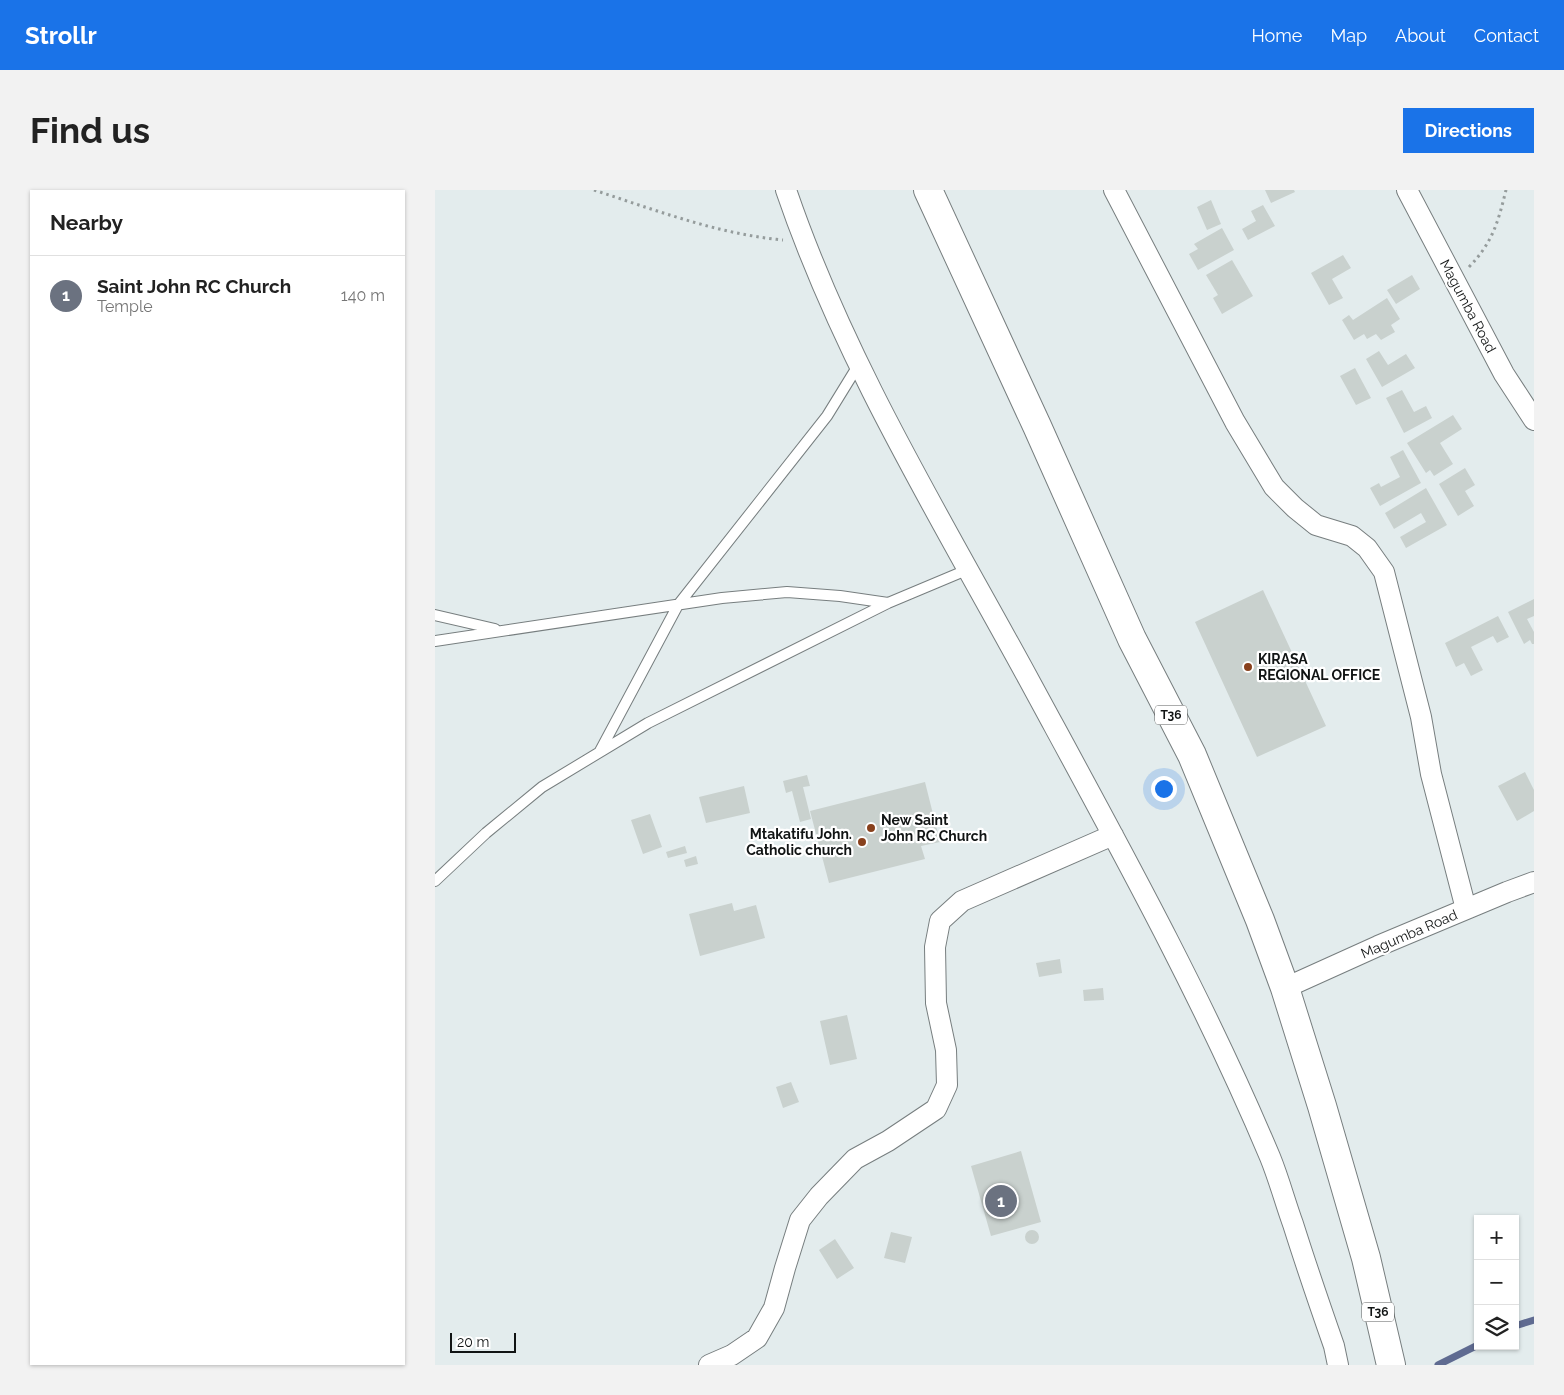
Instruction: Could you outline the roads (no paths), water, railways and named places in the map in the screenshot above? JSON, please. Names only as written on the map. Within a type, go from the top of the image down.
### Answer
[{"type":"highway","name":"T36","points":[[928,190],[1037,426],[1132,639],[1192,756],[1260,920],[1285,988],[1322,1106],[1366,1258],[1391,1365]]},
{"type":"street","points":[[786,190],[803,241],[859,364],[920,484],[969,569],[1113,835],[1237,1081],[1271,1162],[1336,1356]]},
{"type":"street","points":[[1114,190],[1235,422],[1274,487],[1295,508],[1317,525],[1352,536],[1367,548],[1384,572],[1421,717],[1431,774],[1466,909]]},
{"type":"street","name":"Magumba Road","points":[[1407,190],[1504,374],[1534,420]]},
{"type":"street","points":[[709,1365],[732,1355],[757,1338],[774,1308],[800,1220],[819,1196],[855,1159],[888,1142],[936,1109],[947,1085],[946,1050],[936,1002],[935,947],[940,922],[962,901],[1113,835]]},
{"type":"street","name":"Magumba Road","points":[[1285,988],[1378,946],[1534,882]]},
{"type":"lane","points":[[600,752],[678,605],[827,416],[859,364]]},
{"type":"lane","points":[[435,882],[486,833],[542,787],[648,723],[888,603],[969,569]]},
{"type":"lane","points":[[435,641],[722,598],[787,592],[841,596],[888,603]]},
{"type":"lane","points":[[435,615],[499,630]]},
{"type":"waterway","points":[[1519,1325],[1534,1320]]},
{"type":"waterway","points":[[1438,1365],[1474,1347]]},
{"type":"place","name":"KIRASA REGIONAL OFFICE","points":[[1248,667]]},
{"type":"place","name":"New Saint John RC Church","points":[[871,828]]},
{"type":"place","name":"Mtakatifu John. Catholic church","points":[[862,842]]},
{"type":"place","name":"Saint John RC Church","points":[[1001,1201]]}]
